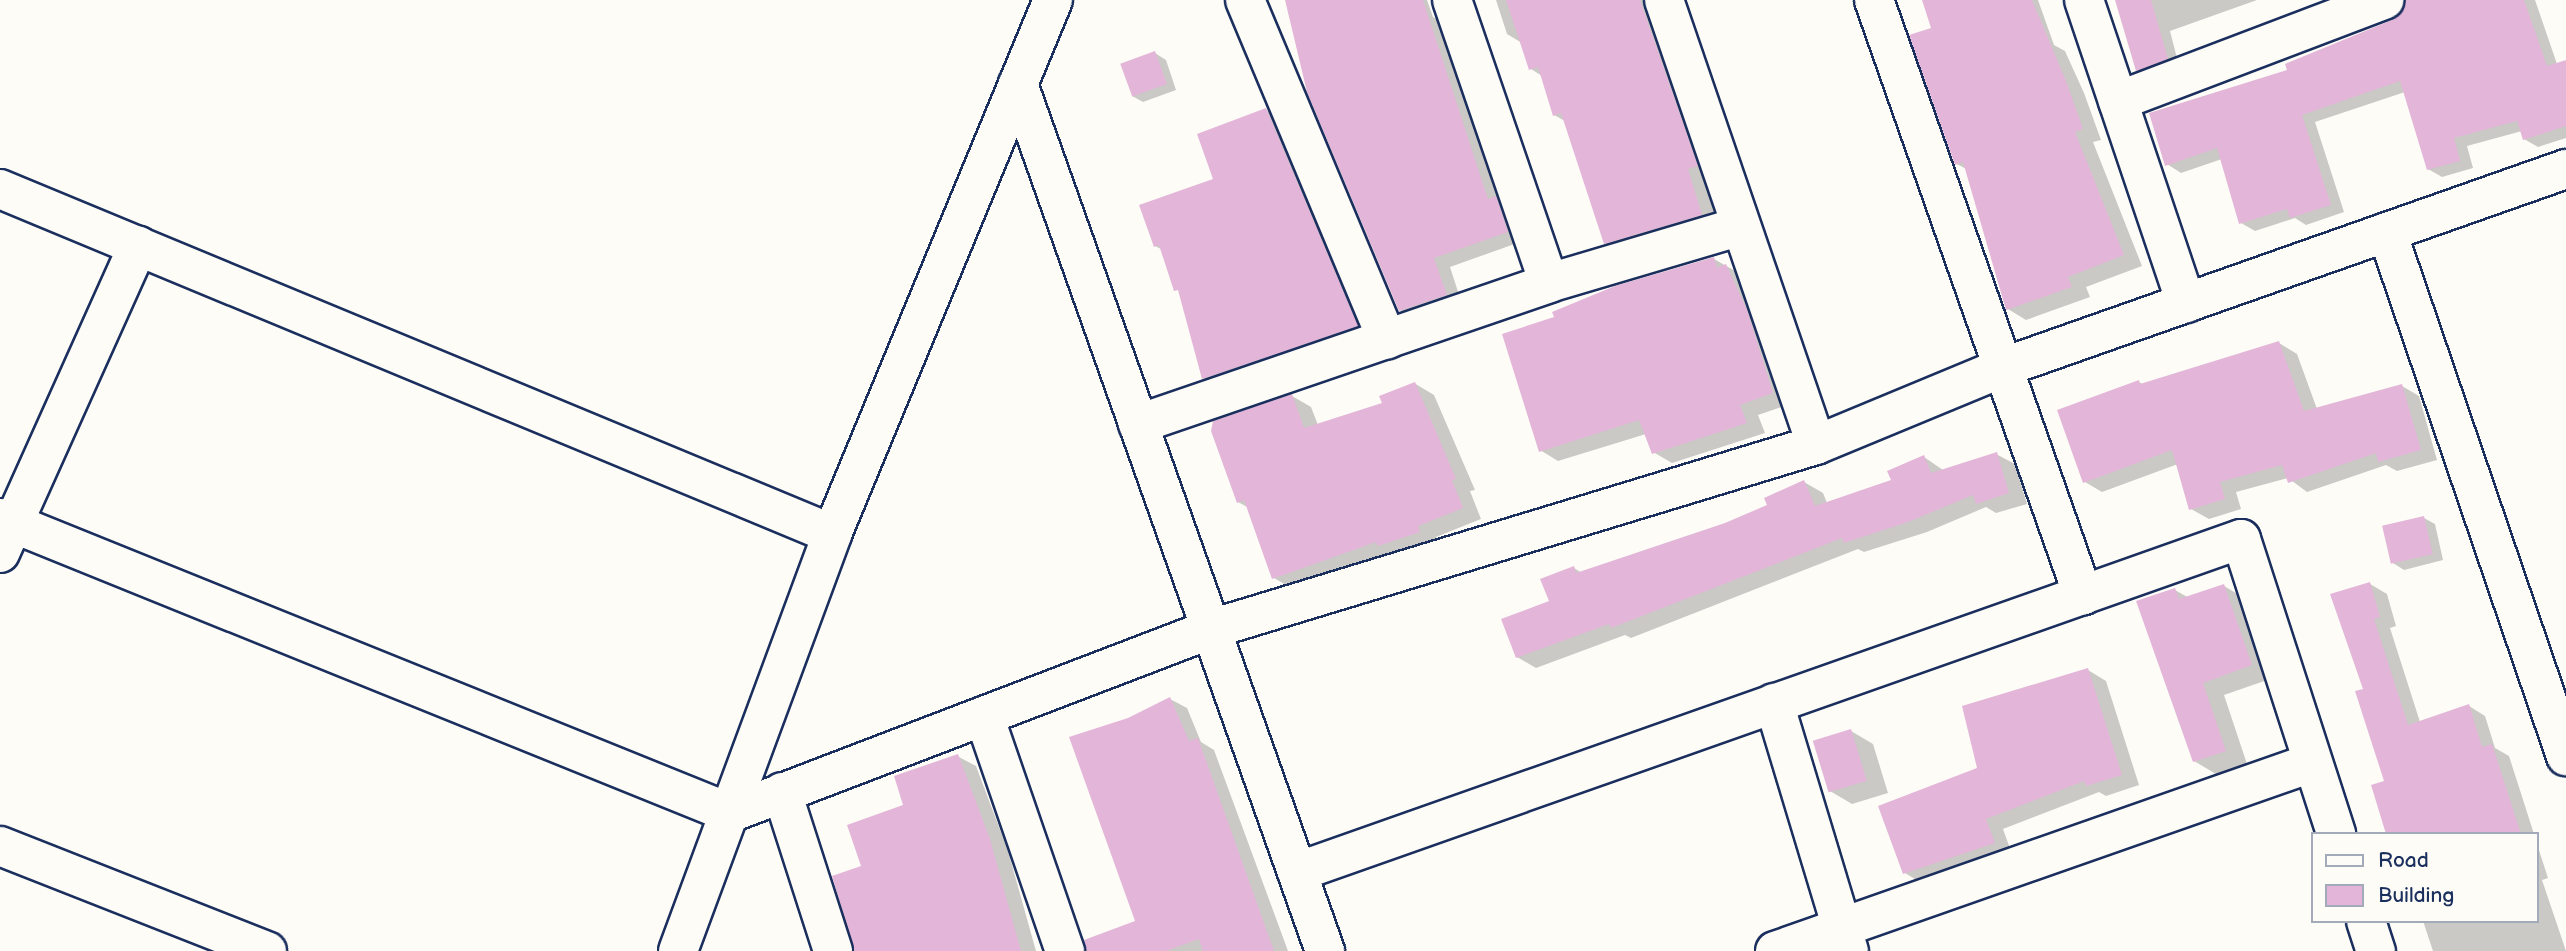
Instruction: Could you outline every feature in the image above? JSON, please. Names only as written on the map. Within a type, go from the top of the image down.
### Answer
[{"type":"street","points":[[678,951],[832,534],[1053,0]]},
{"type":"street","points":[[1245,0],[1387,339]]},
{"type":"street","points":[[1452,0],[1549,283]]},
{"type":"street","points":[[1664,0],[1816,445]]},
{"type":"street","points":[[1874,0],[2083,595]]},
{"type":"street","points":[[2084,0],[2186,303]]},
{"type":"street","points":[[2118,101],[2384,0]]},
{"type":"street","points":[[1018,84],[1325,951]]},
{"type":"street","points":[[138,246],[4,532],[730,813],[1211,629],[1816,445],[2004,367],[2566,169]]},
{"type":"street","points":[[0,189],[832,534]]},
{"type":"street","points":[[1138,424],[1549,283],[1741,226]]},
{"type":"street","points":[[2387,232],[2566,756]]},
{"type":"street","points":[[1297,872],[2241,539],[2335,832]]},
{"type":"street","points":[[1774,703],[1845,939]]},
{"type":"street","points":[[984,716],[1065,951]]},
{"type":"street","points":[[1775,951],[1845,939],[2311,763]]},
{"type":"street","points":[[782,792],[833,951]]},
{"type":"street","points":[[0,846],[267,951]]},
{"type":"street","points":[[2367,923],[2376,951]]},
{"type":"building","points":[[1285,0],[1423,0],[1488,199],[1496,196],[1508,232],[1434,258],[1447,295],[1399,311],[1307,92]]},
{"type":"building","points":[[1506,0],[1640,0],[1698,166],[1688,169],[1702,215],[1604,244],[1561,113],[1553,116],[1538,67],[1529,70]]},
{"type":"building","points":[[1922,0],[2032,0],[2066,81],[2083,129],[2075,132],[2124,255],[2068,277],[2072,287],[2006,310],[1963,162],[1955,165],[1909,35],[1931,28]]},
{"type":"building","points":[[2115,0],[2151,0],[2168,59],[2136,71]]},
{"type":"building","points":[[2405,0],[2524,0],[2547,66],[2566,60],[2566,126],[2523,140],[2517,121],[2454,138],[2460,161],[2427,170],[2400,81],[2302,115],[2331,205],[2290,218],[2287,209],[2239,224],[2217,148],[2165,166],[2149,113],[2287,70],[2285,64],[2392,20],[2401,13]]},
{"type":"building","points":[[1155,51],[1167,84],[1132,97],[1120,64]]},
{"type":"building","points":[[1266,108],[1358,326],[1202,379],[1178,290],[1174,291],[1159,245],[1154,247],[1139,205],[1213,179],[1197,134]]},
{"type":"building","points":[[1714,257],[1717,268],[1726,264],[1747,310],[1773,393],[1740,405],[1747,423],[1652,454],[1639,420],[1539,452],[1502,334],[1554,317],[1552,312],[1615,286]]},
{"type":"building","points":[[2279,341],[2304,411],[2402,384],[2421,450],[2378,462],[2376,453],[2288,483],[2282,465],[2220,482],[2225,499],[2189,510],[2172,450],[2083,483],[2057,410],[2139,380],[2140,384]]},
{"type":"building","points":[[1415,382],[1456,479],[1452,480],[1463,508],[1418,526],[1420,532],[1378,546],[1376,542],[1272,579],[1244,500],[1237,503],[1211,431],[1213,421],[1292,394],[1304,428],[1382,403],[1379,396]]},
{"type":"building","points":[[1997,452],[2009,493],[1976,504],[1973,495],[1908,522],[1844,543],[1842,538],[1611,628],[1609,624],[1516,658],[1501,619],[1549,601],[1540,579],[1574,566],[1576,573],[1725,523],[1767,505],[1764,498],[1804,480],[1815,506],[1891,480],[1887,471],[1924,455],[1931,473]]},
{"type":"building","points":[[2424,516],[2433,554],[2391,564],[2382,526]]},
{"type":"building","points":[[2370,582],[2380,617],[2374,619],[2408,725],[2469,704],[2482,747],[2492,744],[2520,832],[2385,832],[2371,785],[2384,781],[2355,691],[2363,689],[2330,594]]},
{"type":"building","points":[[2224,584],[2252,665],[2203,683],[2226,751],[2193,762],[2136,601],[2175,588],[2179,599]]},
{"type":"building","points":[[2088,668],[2122,775],[2086,786],[2084,781],[1986,819],[1995,843],[1903,874],[1878,806],[1977,768],[1962,706]]},
{"type":"building","points":[[1170,697],[1189,741],[1198,738],[1274,951],[1203,951],[1199,939],[1166,951],[1086,951],[1084,940],[1135,921],[1069,737],[1128,718]]},
{"type":"building","points":[[1851,729],[1867,781],[1829,792],[1813,741]]},
{"type":"building","points":[[958,754],[990,839],[1021,951],[854,951],[832,876],[861,866],[847,825],[903,805],[894,776]]}]
